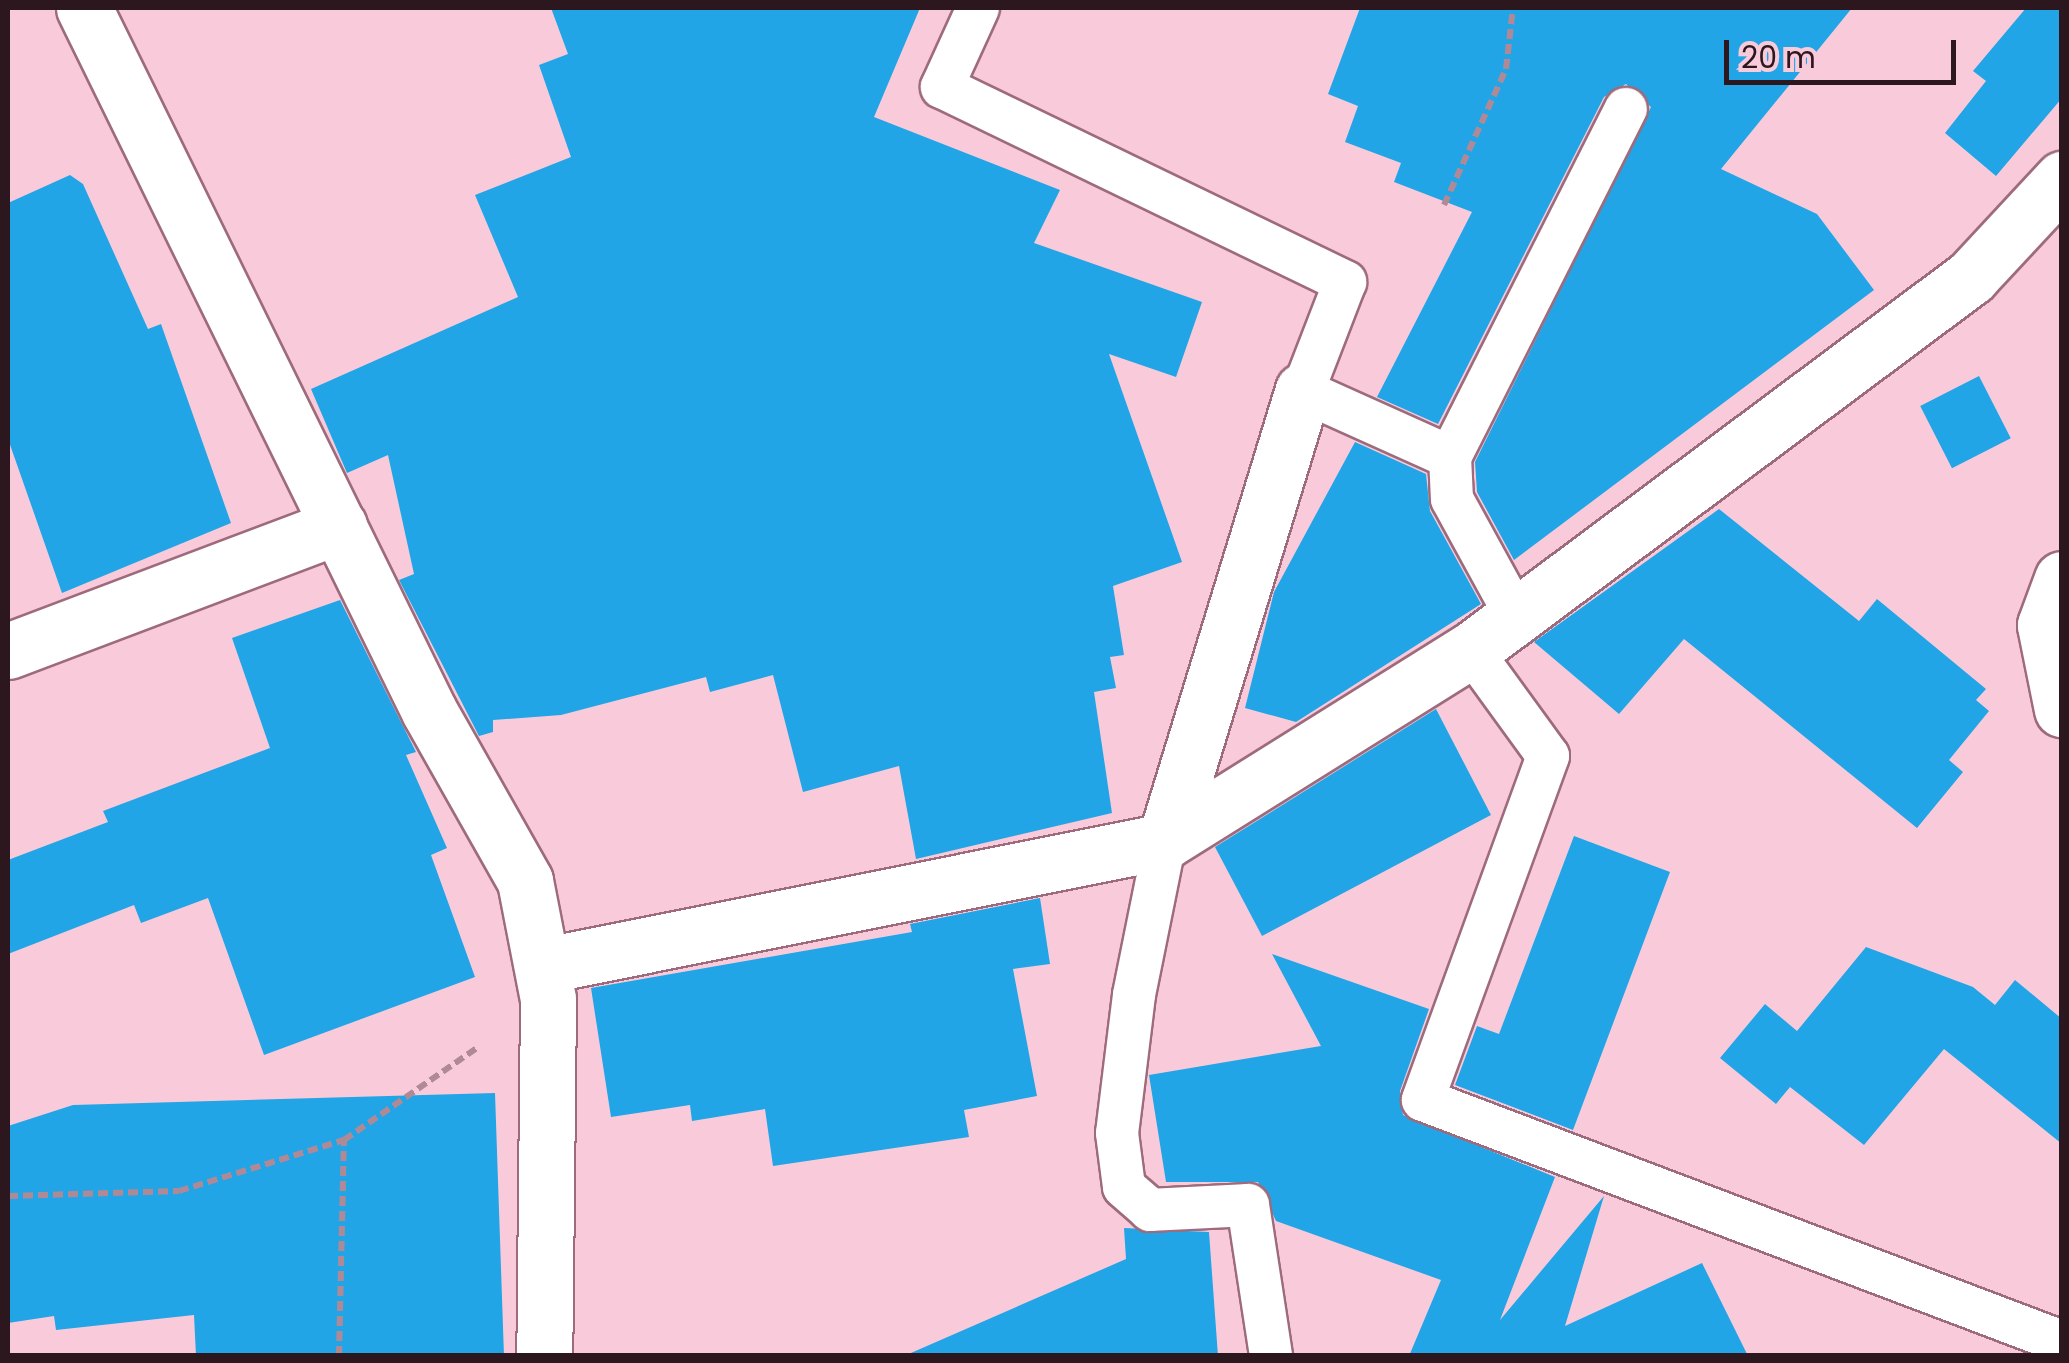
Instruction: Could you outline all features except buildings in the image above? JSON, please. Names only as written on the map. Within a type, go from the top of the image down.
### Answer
[{"type":"street","points":[[84,8],[340,526],[525,881],[547,982],[544,1356]]},
{"type":"street","points":[[547,982],[1165,841],[1471,650],[1971,277],[2062,179]]},
{"type":"street","points":[[1165,841],[1303,390]]},
{"type":"street","points":[[8,651],[340,526]]},
{"type":"street","points":[[2062,580],[2045,624],[2062,709]]},
{"type":"lane","points":[[978,8],[942,87],[1345,282],[1303,390],[1450,457]]},
{"type":"lane","points":[[1516,616],[1452,499],[1450,457],[1626,109]]},
{"type":"lane","points":[[1471,650],[1548,756],[1423,1100],[2062,1342]]},
{"type":"lane","points":[[1165,841],[1122,1094],[1124,1187],[1150,1210],[1248,1205],[1271,1356]]},
{"type":"path","points":[[1444,205],[1506,69],[1513,8]]},
{"type":"path","points":[[8,1196],[179,1192],[344,1140],[547,982]]},
{"type":"path","points":[[339,1356],[344,1140]]}]
